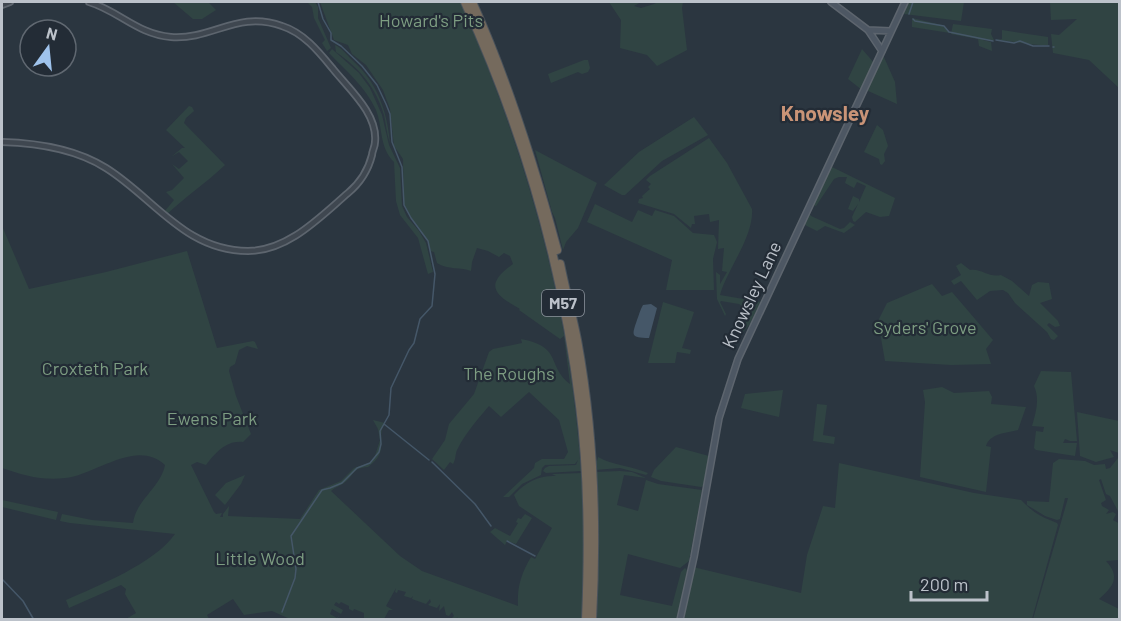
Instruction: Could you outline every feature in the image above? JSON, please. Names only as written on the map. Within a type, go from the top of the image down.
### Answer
[{"type":"highway","name":"M57","points":[[465,2],[531,174],[553,256],[572,344],[581,408],[587,484],[586,620]]},
{"type":"highway","name":"M57","points":[[472,2],[536,172],[558,255],[577,341],[593,482],[595,565],[592,620]]},
{"type":"main road","points":[[831,2],[867,30],[882,51]]},
{"type":"main road","name":"Knowsley Lane","points":[[680,620],[694,557],[717,425],[738,359],[905,2]]},
{"type":"main road","points":[[867,30],[891,31]]},
{"type":"street","points":[[2,5],[10,2]]},
{"type":"street","points":[[2,142],[19,142],[66,150],[89,159],[112,172],[192,236],[226,249],[254,250],[277,245],[296,235],[352,189],[364,176],[375,141],[368,115],[359,100],[316,48],[296,33],[282,26],[258,21],[243,21],[204,33],[170,37],[140,29],[102,6],[88,2]]},
{"type":"green space","points":[[173,2],[208,2],[216,10],[202,19],[193,19]]},
{"type":"green space","points":[[307,2],[315,2],[318,7],[318,18],[331,48],[327,51],[322,43],[325,40],[314,18],[312,7]]},
{"type":"green space","name":"Howard's Pits","points":[[320,2],[461,2],[485,59],[525,174],[555,289],[564,336],[560,339],[499,294],[495,284],[504,271],[513,264],[510,256],[504,253],[499,257],[477,248],[471,271],[446,267],[437,263],[434,252],[430,251],[428,241],[404,205],[403,159],[394,146],[390,109],[383,90],[366,65],[352,54],[348,45],[334,40]]},
{"type":"green space","points":[[609,2],[641,2],[634,6],[641,8],[655,2],[683,2],[687,50],[657,66],[647,55],[620,48],[621,20]]},
{"type":"green space","points":[[906,2],[964,2],[961,21],[904,14],[902,12]]},
{"type":"green space","points":[[1050,2],[1119,2],[1119,88],[1089,60],[1053,53],[1051,34],[1059,35],[1077,19],[1051,20]]},
{"type":"green space","points":[[912,18],[942,25],[950,33],[912,27]]},
{"type":"green space","points":[[953,24],[992,29],[991,34],[994,40],[983,40],[991,42],[992,51],[979,46],[978,39],[951,34]]},
{"type":"green space","points":[[1002,30],[1048,37],[1048,45],[996,40],[1002,39]]},
{"type":"green space","points":[[335,45],[342,49],[361,69],[374,87],[383,108],[390,143],[381,105],[371,87],[352,65],[336,52]]},
{"type":"green space","points":[[332,49],[359,73],[370,88],[382,115],[389,145],[400,168],[402,206],[426,243],[433,272],[428,274],[418,238],[400,215],[396,201],[394,162],[386,150],[372,101],[361,86],[329,53]]},
{"type":"green space","points":[[862,49],[875,64],[862,90],[848,79]]},
{"type":"green space","points":[[883,55],[895,82],[897,104],[866,90]]},
{"type":"green space","points":[[588,60],[590,68],[588,72],[582,74],[578,72],[551,83],[548,74]]},
{"type":"green space","points":[[189,106],[194,111],[184,123],[225,165],[166,215],[164,212],[174,200],[166,192],[172,190],[184,178],[172,164],[179,169],[188,161],[179,152],[171,157],[185,148],[166,130]]},
{"type":"green space","points":[[694,117],[708,135],[662,161],[625,195],[604,185],[639,152]]},
{"type":"green space","points":[[877,125],[883,130],[888,146],[882,165],[879,159],[864,152]]},
{"type":"green space","points":[[709,138],[727,163],[752,209],[745,242],[720,295],[761,302],[750,324],[739,337],[732,337],[729,332],[732,330],[733,333],[740,333],[742,306],[721,301],[725,316],[717,299],[716,272],[720,275],[720,284],[727,272],[722,271],[724,248],[718,249],[719,220],[710,222],[709,214],[694,216],[695,224],[692,224],[691,228],[674,214],[638,203],[639,199],[643,198],[642,196],[650,189],[648,187],[651,184],[646,180],[650,176]]},
{"type":"green space","points":[[535,150],[597,183],[578,228],[566,242],[563,250],[555,218]]},
{"type":"green space","points":[[830,166],[895,198],[889,216],[880,217],[866,212],[855,222],[853,221],[852,217],[858,204],[853,211],[848,209],[853,196],[859,199],[859,202],[866,186],[857,182],[854,188],[845,183],[847,177],[834,179],[816,206],[813,205]]},
{"type":"green space","points":[[595,204],[632,222],[638,210],[652,216],[655,210],[674,216],[693,233],[714,235],[717,242],[713,259],[714,290],[666,290],[672,260],[587,222]]},
{"type":"green space","points":[[808,212],[811,216],[840,229],[850,222],[855,225],[844,233],[825,226],[817,231],[803,224]]},
{"type":"green space","points":[[2,226],[29,289],[187,251],[217,348],[253,341],[258,349],[247,346],[239,350],[235,364],[230,367],[229,371],[251,434],[243,442],[232,443],[222,448],[206,465],[197,462],[191,465],[214,512],[222,513],[220,517],[223,517],[229,506],[228,516],[300,519],[319,490],[341,481],[354,468],[369,463],[375,456],[380,440],[373,420],[385,423],[381,434],[381,450],[375,461],[368,467],[356,470],[344,483],[331,491],[400,556],[422,571],[518,606],[520,581],[525,569],[531,557],[535,559],[552,528],[519,506],[514,495],[523,486],[539,478],[556,476],[552,474],[582,473],[584,547],[582,619],[456,619],[458,617],[455,619],[452,618],[454,616],[452,612],[449,616],[446,615],[444,606],[439,611],[440,604],[437,608],[428,605],[431,602],[430,599],[426,604],[412,599],[413,596],[411,598],[404,596],[406,592],[398,590],[397,593],[395,592],[396,588],[386,606],[393,610],[389,610],[384,619],[364,619],[364,613],[354,609],[353,611],[341,602],[339,604],[336,602],[334,605],[343,610],[341,614],[332,609],[330,614],[337,618],[340,614],[337,619],[290,619],[272,611],[244,615],[233,599],[207,615],[209,619],[126,619],[136,613],[125,594],[126,589],[121,585],[69,608],[66,600],[140,564],[166,545],[175,534],[70,523],[60,521],[62,514],[92,520],[133,523],[139,507],[159,480],[165,465],[154,458],[142,455],[129,456],[77,475],[57,479],[33,477],[2,468]]},
{"type":"green space","points":[[961,263],[970,270],[1001,275],[1012,281],[1029,296],[1032,285],[1038,282],[1049,283],[1052,299],[1040,303],[1058,321],[1060,326],[1055,327],[1049,323],[1047,325],[1058,336],[1054,340],[1051,339],[1047,332],[1003,290],[990,291],[977,300],[961,281],[954,285],[951,281],[961,275],[956,266]]},
{"type":"green space","name":"Syders' Grove","points":[[932,284],[942,296],[952,292],[993,340],[986,349],[991,364],[951,365],[885,361],[878,321],[887,303]]},
{"type":"green space","points":[[663,302],[694,312],[682,348],[691,350],[690,354],[677,352],[675,363],[648,363]]},
{"type":"green space","name":"The Roughs","points":[[521,339],[534,342],[549,352],[558,370],[570,384],[564,340],[581,471],[546,473],[543,471],[549,466],[576,465],[578,460],[575,464],[545,465],[541,475],[522,484],[509,497],[503,497],[534,468],[535,463],[542,459],[564,459],[568,452],[559,420],[529,392],[501,417],[489,406],[464,438],[453,464],[450,462],[444,470],[432,459],[445,440],[449,424],[474,394],[489,352],[493,349],[522,343]]},
{"type":"green space","points":[[1041,371],[1071,372],[1077,441],[1065,439],[1063,443],[1077,443],[1075,456],[1034,448],[1036,431],[1043,432],[1044,427],[1032,426],[1037,401],[1034,386]]},
{"type":"green space","points":[[942,387],[954,393],[989,391],[992,397],[991,404],[1026,407],[1018,430],[991,438],[986,446],[991,447],[986,492],[920,477],[925,402],[923,390]]},
{"type":"green space","points":[[783,390],[779,417],[741,408],[745,394]]},
{"type":"green space","points":[[817,404],[827,405],[823,435],[835,437],[834,444],[813,441]]},
{"type":"green space","points":[[1077,412],[1119,421],[1119,453],[1110,450],[1114,457],[1096,462],[1080,456]]},
{"type":"green space","points":[[676,447],[709,456],[705,485],[701,487],[661,481],[651,477],[654,470]]},
{"type":"green space","points":[[598,457],[648,473],[646,475],[620,468],[595,470],[595,459],[597,461]]},
{"type":"green space","points":[[1118,458],[1119,513],[1110,496],[1106,494],[1101,479],[1099,480],[1106,500],[1101,503],[1102,506],[1109,510],[1106,514],[1113,512],[1116,514],[1113,520],[1120,524],[1119,563],[1118,560],[1106,561],[1114,577],[1111,586],[1099,599],[1119,609],[1119,619],[1033,619],[1068,498],[1065,498],[1060,519],[1057,520],[1027,505],[1027,501],[1049,502],[1053,463],[1059,459],[1085,461],[1094,465],[1105,464],[1106,469],[1110,468]]},
{"type":"green space","points":[[839,463],[974,493],[1021,500],[1037,514],[1057,523],[1032,619],[683,620],[693,567],[801,593],[807,555],[823,506],[835,508]]},
{"type":"green space","points":[[595,472],[632,472],[646,478],[624,475],[617,505],[638,511],[646,480],[658,484],[702,490],[689,561],[680,568],[628,554],[620,595],[672,606],[681,572],[685,568],[688,571],[678,619],[597,619],[598,537]]},
{"type":"green space","points":[[245,475],[225,505],[215,495],[226,483]]},
{"type":"green space","points":[[2,500],[58,512],[56,520],[2,507]]},
{"type":"green space","points":[[525,514],[532,518],[516,544],[507,541],[505,545],[490,532],[495,528],[510,536],[518,523],[516,522],[518,518],[521,519]]},
{"type":"water","points":[[651,304],[657,308],[649,338],[638,337],[634,335],[634,329],[642,307]]},
{"type":"waterway","points":[[282,612],[295,578],[296,569],[291,536],[322,490],[342,483],[357,468],[370,463],[379,452],[380,431],[389,415],[391,388],[414,343],[420,319],[432,306],[435,274],[428,241],[404,205],[402,167],[392,142],[390,114],[386,104],[377,85],[362,66],[341,46],[331,40],[331,33],[323,19],[318,2]]},
{"type":"waterway","points":[[909,14],[913,2]]},
{"type":"waterway","points":[[913,19],[944,26],[949,32],[993,41]]},
{"type":"waterway","points":[[996,40],[1049,46]]},
{"type":"waterway","points":[[384,424],[429,460]]},
{"type":"waterway","points":[[432,462],[475,504],[491,526]]},
{"type":"waterway","points":[[507,541],[535,556]]},
{"type":"waterway","points":[[2,579],[23,601],[34,620]]},
{"type":"district","name":"Knowsley","points":[[825,114]]},
{"type":"park label","name":"Croxteth Park","points":[[95,369]]},
{"type":"park label","name":"Ewens Park","points":[[212,419]]},
{"type":"park label","name":"Little Wood","points":[[260,559]]}]
